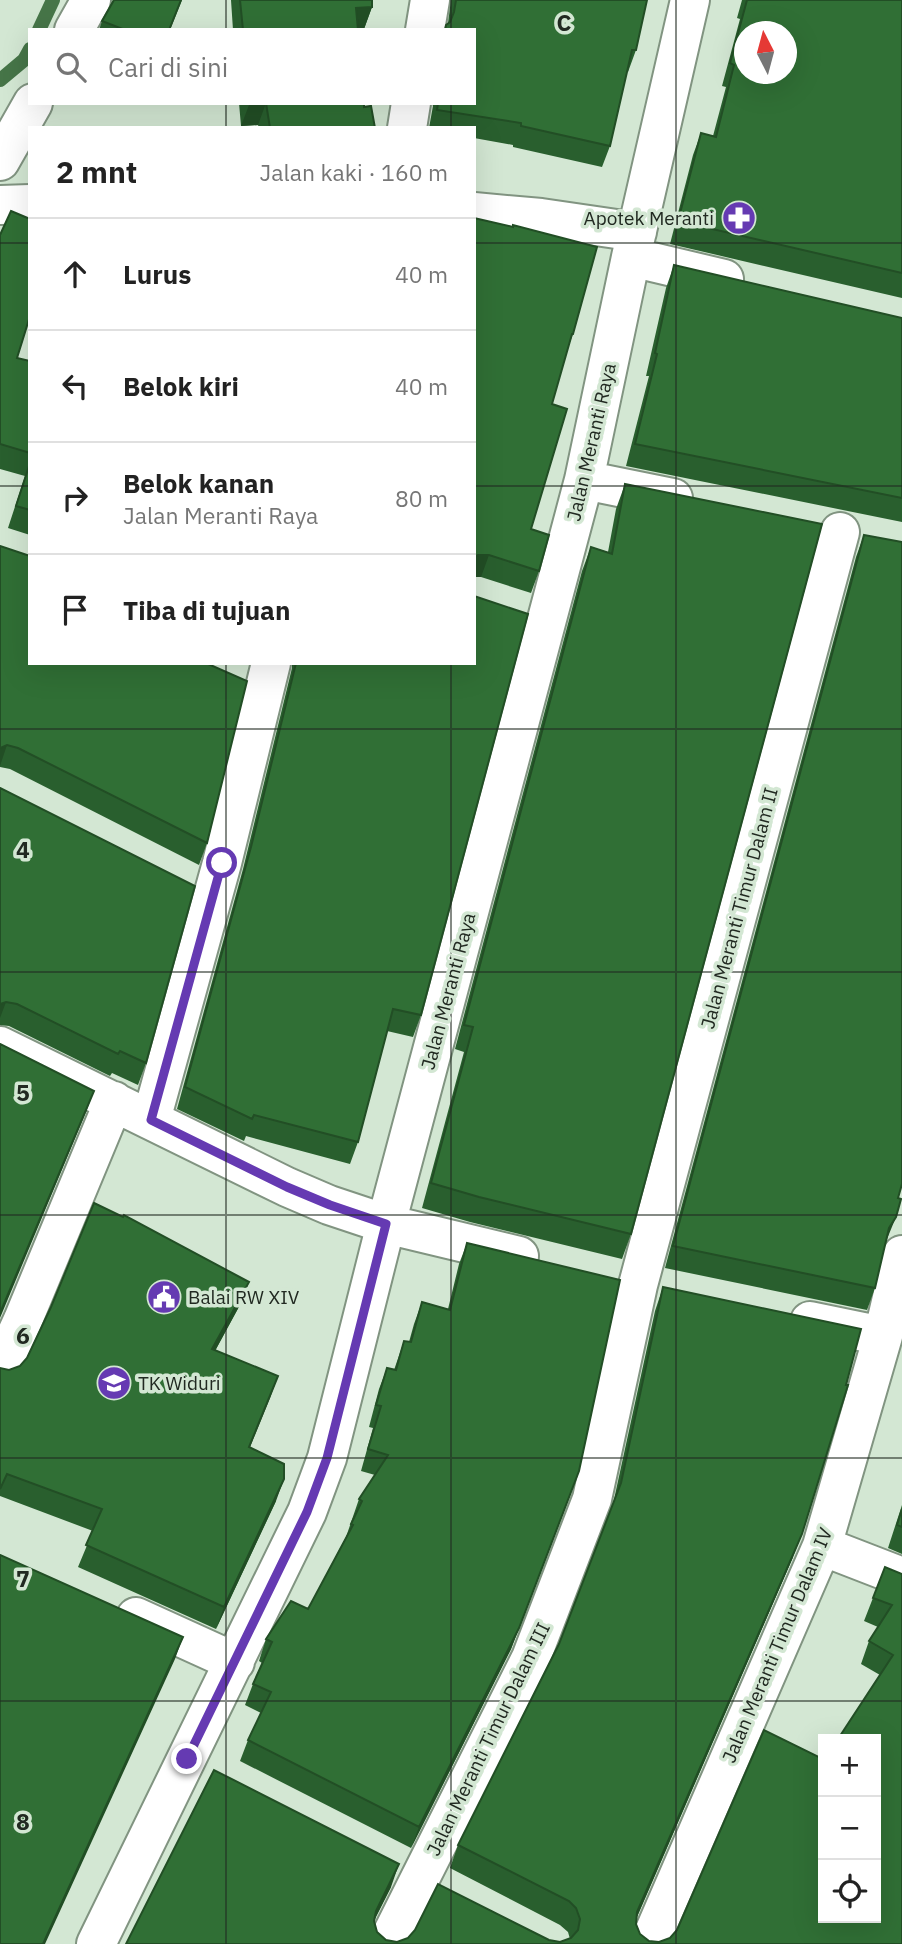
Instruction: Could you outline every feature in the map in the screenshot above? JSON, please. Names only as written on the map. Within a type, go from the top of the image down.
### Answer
[{"type":"street","points":[[75,28],[91,0]]},
{"type":"street","points":[[425,28],[430,0]]},
{"type":"street","name":"Jalan Meranti Raya","points":[[96,1944],[200,1765],[235,1662],[307,1512],[327,1458],[386,1224],[584,480],[690,0]]},
{"type":"street","points":[[0,161],[32,105]]},
{"type":"street","points":[[407,126],[411,105]]},
{"type":"street","points":[[0,205],[28,204]]},
{"type":"street","points":[[476,212],[541,218],[634,244],[753,286]]},
{"type":"street","points":[[584,480],[705,505]]},
{"type":"street","name":"Jalan Meranti Timur Dalam II","points":[[638,1284],[826,529],[877,539]]},
{"type":"street","points":[[510,610],[547,621]]},
{"type":"street","points":[[151,1120],[213,897],[266,665]]},
{"type":"street","points":[[177,879],[213,897]]},
{"type":"street","points":[[0,1046],[287,1187],[330,1205],[386,1224],[558,1266]]},
{"type":"street","points":[[0,1370],[12,1314],[114,1101]]},
{"type":"street","name":"Jalan Meranti Timur Dalam IV","points":[[649,1944],[822,1546],[883,1336],[902,1255]]},
{"type":"street","name":"Jalan Meranti Timur Dalam III","points":[[387,1944],[408,1872],[531,1658],[592,1499],[638,1284]]},
{"type":"street","points":[[774,1313],[883,1336]]},
{"type":"street","points":[[822,1546],[902,1577]]},
{"type":"street","points":[[99,1601],[235,1662]]},
{"type":"street","points":[[408,1872],[456,1896]]},
{"type":"building","points":[[114,0],[181,0],[170,28],[120,28],[102,21]]},
{"type":"building","points":[[240,0],[372,0],[372,7],[356,8],[358,28],[243,28]]},
{"type":"building","points":[[456,0],[647,0],[636,50],[632,50],[610,146],[521,126],[521,123],[437,110],[438,105],[476,105],[476,28],[445,28],[454,12]]},
{"type":"building","points":[[747,0],[902,0],[902,273],[678,221],[701,133],[716,137],[734,65],[734,84],[797,84],[797,21],[741,21]]},
{"type":"building","points":[[734,48],[734,65],[730,63]]},
{"type":"building","points":[[266,105],[371,106],[375,126],[270,126]]},
{"type":"building","points":[[11,211],[28,218],[28,322],[17,358],[28,361],[28,452],[0,444],[0,235]]},
{"type":"building","points":[[476,218],[513,225],[597,247],[552,404],[567,409],[531,529],[549,535],[539,571],[489,555],[476,556]]},
{"type":"building","points":[[674,265],[902,318],[902,498],[635,444],[657,354],[655,353]]},
{"type":"building","points":[[28,469],[28,509],[16,506]]},
{"type":"building","points":[[625,484],[822,524],[631,1234],[431,1183],[473,1027],[464,1025],[591,547],[612,554]]},
{"type":"building","points":[[864,535],[902,542],[902,1184],[898,1198],[901,1199],[896,1217],[889,1228],[875,1288],[673,1246]]},
{"type":"building","points":[[0,546],[28,555],[28,665],[211,665],[247,681],[207,843],[18,748],[7,745],[0,748]]},
{"type":"building","points":[[476,597],[528,614],[421,1015],[393,1009],[358,1142],[254,1115],[252,1119],[185,1087],[251,847],[296,665],[476,665]]},
{"type":"building","points":[[0,788],[195,886],[146,1063],[120,1051],[118,1054],[17,1004],[0,1004]]},
{"type":"building","points":[[0,1044],[94,1091],[0,1313]]},
{"type":"building","points":[[94,1203],[123,1217],[124,1215],[249,1282],[212,1349],[278,1376],[249,1447],[284,1464],[284,1479],[224,1607],[86,1545],[102,1509],[7,1474],[0,1489],[0,1368],[9,1370],[20,1366],[27,1358]]},
{"type":"building","points":[[467,1243],[620,1280],[579,1471],[519,1628],[419,1827],[248,1740],[271,1692],[253,1684],[272,1642],[266,1639],[291,1601],[308,1609],[353,1525],[351,1524],[362,1501],[359,1499],[388,1455],[368,1449],[381,1406],[376,1405],[387,1368],[396,1370],[404,1341],[411,1342],[422,1302],[450,1310]]},
{"type":"building","points":[[663,1287],[861,1329],[848,1385],[802,1534],[637,1912],[636,1924],[640,1934],[649,1941],[659,1942],[670,1938],[677,1930],[764,1730],[818,1757],[818,1923],[881,1923],[881,1734],[841,1734],[893,1655],[869,1641],[892,1605],[873,1598],[885,1567],[902,1574],[902,1944],[126,1944],[214,1770],[399,1864],[376,1911],[374,1921],[377,1932],[386,1940],[397,1942],[408,1938],[415,1930],[438,1884],[549,1940],[560,1942],[571,1938],[578,1930],[580,1919],[576,1908],[569,1901],[458,1845],[559,1644],[621,1483]]},
{"type":"building","points":[[902,1509],[902,1527],[897,1525]]},
{"type":"building","points":[[0,1555],[183,1637],[43,1944],[0,1944]]},
{"type":"waterway","points":[[40,28],[53,0]]},
{"type":"waterway","points":[[0,80],[24,60],[28,53]]},
{"type":"place","name":"Apotek Meranti","points":[[739,218]]},
{"type":"place","name":"Balai RW XIV","points":[[164,1297]]},
{"type":"place","name":"TK Widuri","points":[[114,1383]]},
{"type":"route","points":[[187,1759],[307,1512],[327,1458],[386,1224],[287,1187],[151,1120],[222,863]]}]
